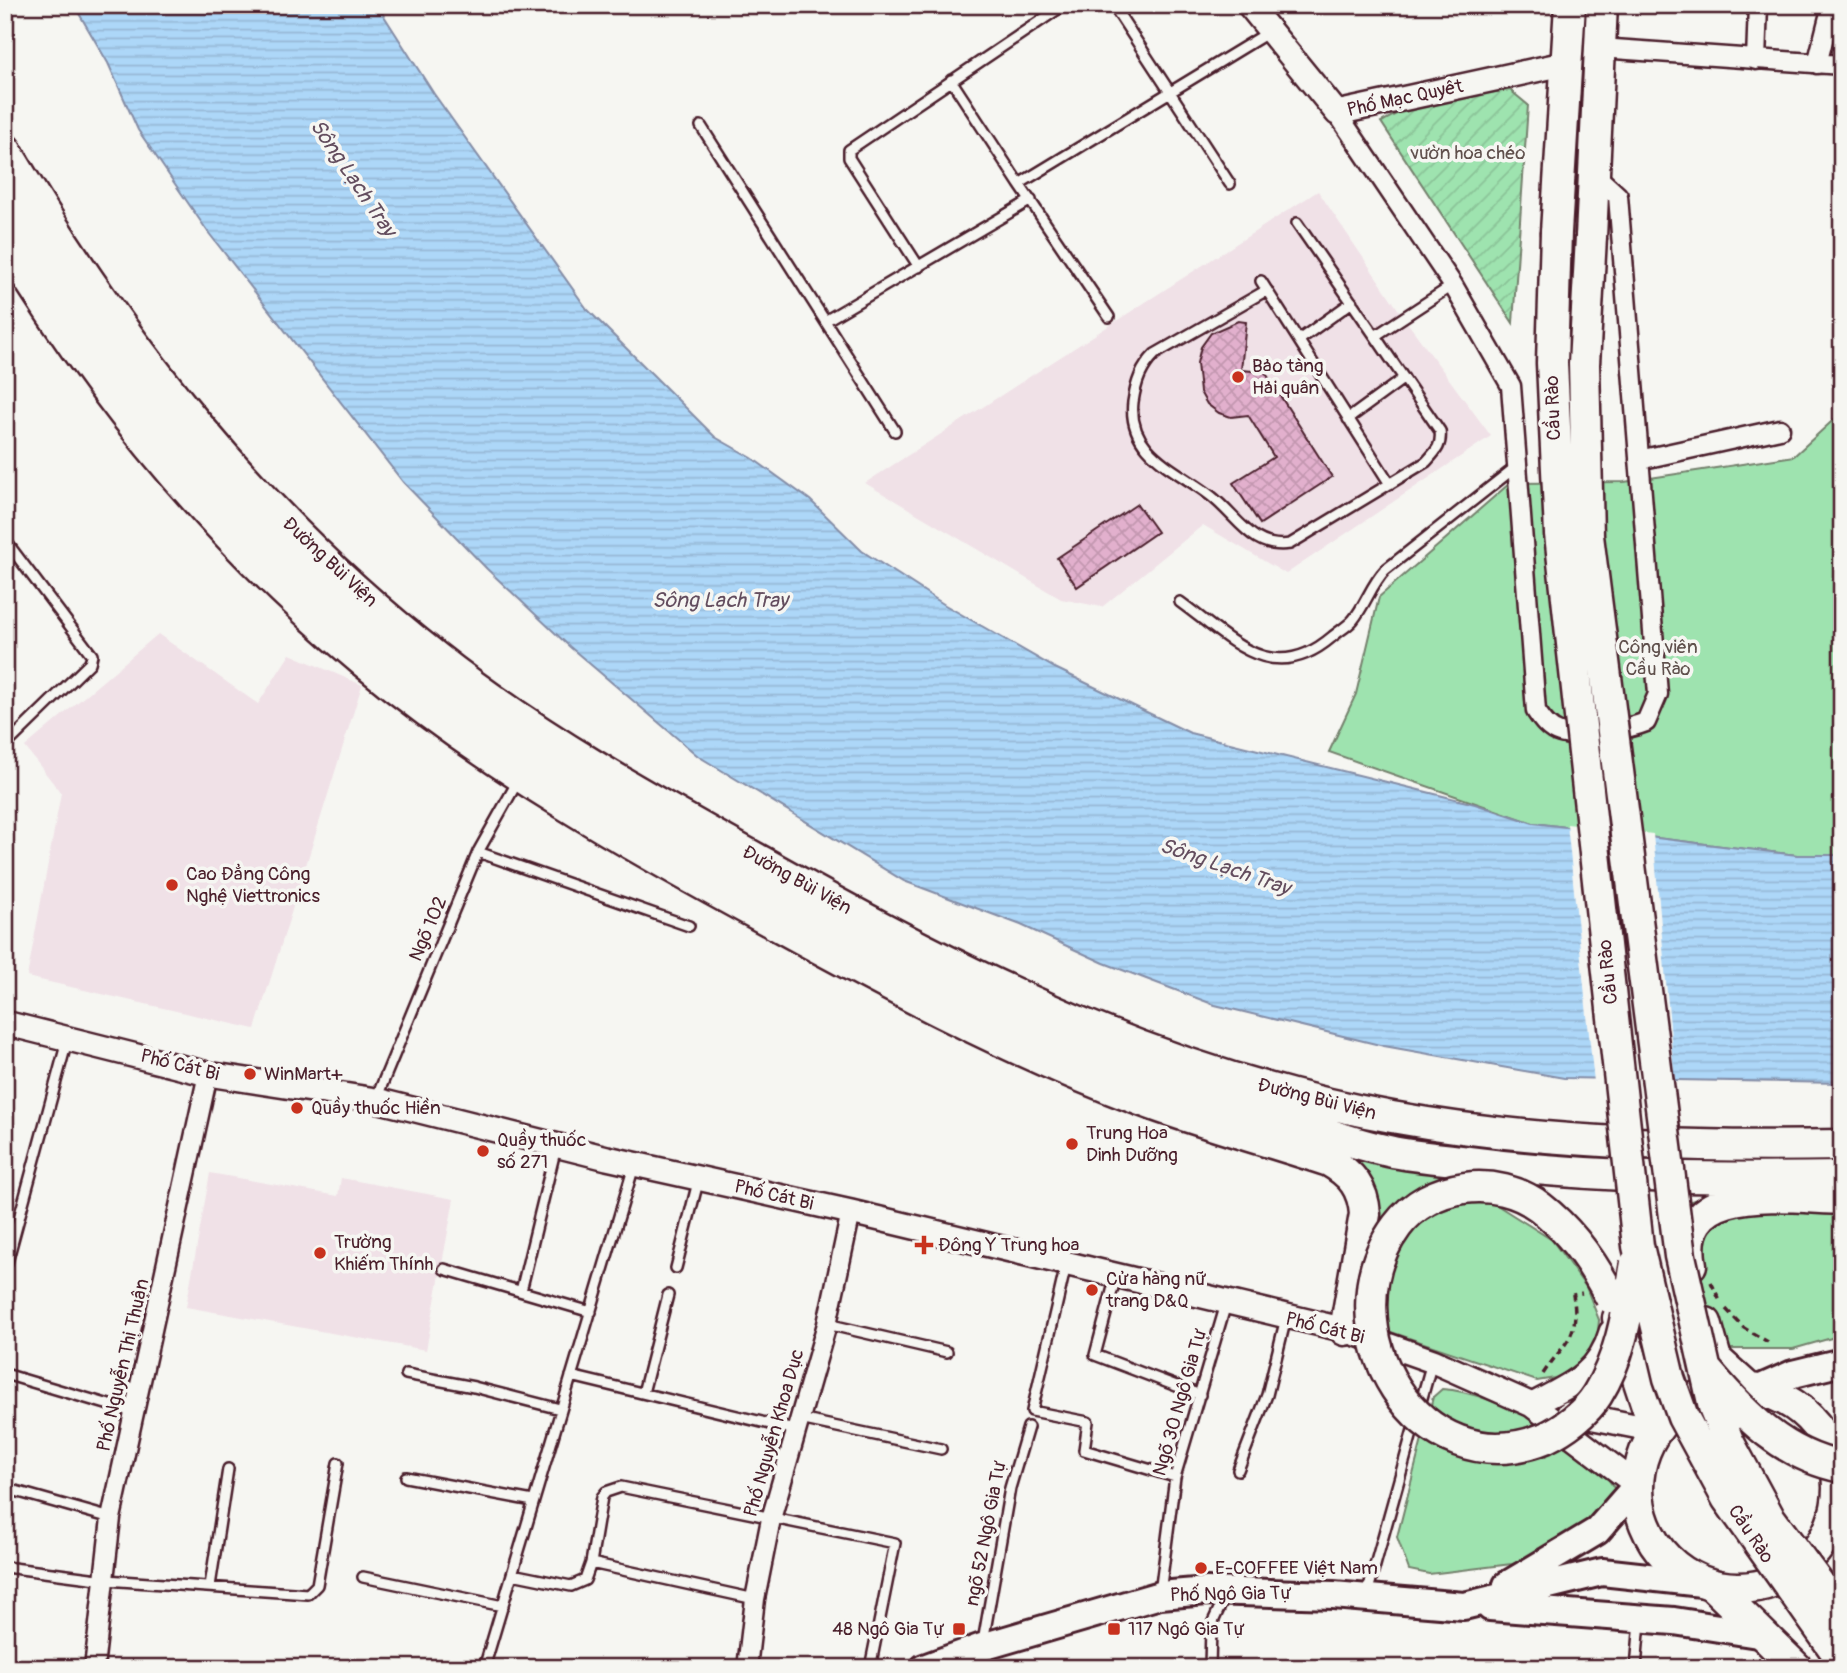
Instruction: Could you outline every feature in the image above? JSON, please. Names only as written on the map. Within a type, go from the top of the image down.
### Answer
[{"type":"main road","name":"Cầu Rào","points":[[1570,5],[1556,232],[1552,363],[1560,534],[1639,1246],[1666,1367],[1683,1417],[1727,1498],[1842,1660]]},
{"type":"main road","name":"Cầu Rào","points":[[1602,5],[1584,364],[1588,537],[1680,1256],[1714,1407],[1748,1481],[1785,1540],[1842,1615]]},
{"type":"main road","name":"Đường Bùi Viện","points":[[5,149],[103,305],[167,389],[229,462],[300,536],[366,598],[435,657],[502,706],[735,846],[930,954],[1044,1009],[1156,1054],[1267,1087],[1392,1117],[1534,1134],[1651,1142],[1842,1145]]},
{"type":"main road","name":"Đường Bùi Viện","points":[[5,195],[83,318],[147,404],[208,477],[278,552],[419,677],[490,728],[567,776],[832,929],[1148,1091],[1329,1160],[1356,1181],[1364,1196],[1365,1214],[1345,1330]]},
{"type":"main road","name":"Đường Bùi Viện","points":[[5,242],[88,368],[221,527],[296,602],[364,662],[429,713],[520,776],[733,902],[937,1013],[1039,1060],[1148,1091],[1386,1151],[1541,1171],[1650,1176],[1842,1177]]},
{"type":"main road","points":[[1639,1246],[1622,1333],[1607,1377],[1596,1398],[1579,1415],[1551,1435],[1530,1444],[1490,1448],[1454,1440],[1437,1432],[1417,1416],[1401,1398],[1377,1352],[1374,1282],[1381,1256],[1397,1226],[1419,1205],[1441,1192],[1466,1187],[1489,1189],[1538,1206],[1586,1255],[1605,1305],[1656,1430]]},
{"type":"main road","points":[[1754,1389],[1716,1359],[1699,1268],[1688,1234],[1695,1221],[1721,1203],[1758,1197],[1842,1199]]},
{"type":"main road","points":[[1754,1389],[1793,1374],[1842,1362]]},
{"type":"main road","points":[[1706,1369],[1729,1398],[1770,1435],[1805,1458],[1840,1491]]},
{"type":"main road","points":[[1721,1389],[1754,1389],[1784,1399],[1807,1414],[1824,1435],[1835,1460],[1840,1491],[1833,1521],[1819,1548],[1797,1569],[1770,1583],[1741,1588],[1711,1584],[1681,1570],[1657,1547],[1642,1518],[1637,1485],[1642,1456],[1656,1430],[1674,1411],[1696,1397],[1721,1389]]},
{"type":"main road","points":[[1464,1606],[1534,1571],[1580,1544],[1616,1512],[1637,1485]]},
{"type":"main road","name":"Phố Ngô Gia Tự","points":[[935,1666],[982,1647],[1160,1595],[1228,1591],[1366,1596],[1464,1606],[1602,1572],[1711,1584]]},
{"type":"main road","points":[[1711,1584],[1797,1668]]},
{"type":"main road","points":[[1464,1606],[1640,1618],[1764,1635]]},
{"type":"main road","points":[[1812,1668],[1818,1650],[1833,1633],[1842,1628]]},
{"type":"street","name":"Phố Mạc Quyêt","points":[[1249,5],[1337,113],[1568,62]]},
{"type":"street","points":[[1756,60],[1758,5]]},
{"type":"street","points":[[1817,64],[1832,5]]},
{"type":"street","points":[[1600,48],[1842,65]]},
{"type":"street","points":[[1337,113],[1453,285],[1511,386],[1536,711],[1544,722],[1564,734],[1632,728],[1647,722],[1658,694],[1618,196],[1594,174]]},
{"type":"street","points":[[1639,460],[1780,429]]},
{"type":"street","name":"Phố Cát Bi","points":[[5,1023],[68,1036],[208,1074],[376,1100],[635,1164],[851,1212],[1345,1330],[1433,1361],[1532,1405],[1656,1430]]},
{"type":"street","name":"Phố Nguyễn Thị Thuận","points":[[94,1668],[111,1518],[208,1074]]},
{"type":"street","name":"Phố Nguyễn Khoa Dục","points":[[747,1668],[755,1599],[771,1520],[827,1324],[851,1212]]},
{"type":"street","points":[[1532,1405],[1587,1375],[1607,1347],[1605,1305]]},
{"type":"street","name":"Phố Cát Bi","points":[[1532,1405],[1637,1485]]},
{"type":"lane","points":[[919,267],[849,158],[849,150],[1064,5]]},
{"type":"lane","points":[[1113,5],[1230,184]]},
{"type":"lane","points":[[1019,184],[1270,32]]},
{"type":"lane","points":[[951,80],[1109,317]]},
{"type":"lane","points":[[701,126],[895,431]]},
{"type":"lane","points":[[825,321],[1031,200]]},
{"type":"lane","points":[[1297,223],[1440,431],[1441,441],[1426,462],[1390,484],[1290,544],[1274,546],[1254,537],[1226,508],[1150,454],[1135,430],[1132,408],[1143,367],[1155,354],[1264,285],[1390,484]]},
{"type":"lane","points":[[1376,336],[1453,285]]},
{"type":"lane","points":[[1299,340],[1352,302]]},
{"type":"lane","points":[[1348,419],[1404,378]]},
{"type":"lane","points":[[1180,602],[1252,655],[1278,661],[1306,655],[1353,620],[1374,583],[1385,570],[1517,466]]},
{"type":"lane","points":[[5,540],[92,655],[90,663],[5,746]]},
{"type":"lane","name":"Ngõ 102","points":[[376,1100],[478,852],[520,776]]},
{"type":"lane","points":[[478,852],[690,926]]},
{"type":"lane","points":[[5,1270],[68,1036]]},
{"type":"lane","points":[[521,1291],[557,1145]]},
{"type":"lane","points":[[485,1668],[635,1164]]},
{"type":"lane","points":[[676,1268],[699,1178]]},
{"type":"lane","points":[[1067,1263],[1032,1411],[1088,1422],[1084,1450],[1175,1477]]},
{"type":"lane","points":[[444,1269],[591,1312]]},
{"type":"lane","points":[[1116,1276],[1095,1355],[1200,1395]]},
{"type":"lane","points":[[643,1393],[668,1296]]},
{"type":"lane","name":"Ngõ 30 Ngô Gia Tự","points":[[1160,1595],[1175,1477],[1227,1303]]},
{"type":"lane","points":[[1238,1470],[1267,1395],[1286,1318]]},
{"type":"lane","points":[[827,1324],[947,1352]]},
{"type":"lane","points":[[1366,1596],[1433,1361]]},
{"type":"lane","points":[[5,1374],[133,1412]]},
{"type":"lane","points":[[406,1374],[560,1409]]},
{"type":"lane","points":[[572,1377],[798,1424],[941,1449]]},
{"type":"lane","name":"ngõ 52 Ngô Gia Tự","points":[[982,1647],[1010,1488],[1028,1427]]},
{"type":"lane","points":[[5,1567],[106,1580],[300,1595],[314,1591],[338,1463]]},
{"type":"lane","points":[[210,1586],[228,1469]]},
{"type":"lane","points":[[406,1477],[533,1501]]},
{"type":"lane","points":[[512,1574],[571,1586],[585,1580],[591,1563],[599,1506],[606,1492],[621,1487],[771,1520],[895,1543],[870,1668]]},
{"type":"lane","points":[[5,1488],[111,1518]]},
{"type":"lane","points":[[591,1563],[755,1599]]},
{"type":"lane","points":[[363,1577],[503,1606]]},
{"type":"lane","points":[[1210,1668],[1211,1626],[1228,1591]]},
{"type":"lane","points":[[1636,1668],[1640,1618]]},
{"type":"path","points":[[1699,1268],[1721,1304],[1744,1328],[1768,1342]]},
{"type":"path","points":[[1543,1374],[1573,1335],[1576,1313],[1573,1295],[1584,1293],[1605,1305]]},
{"type":"shaded area","name":"Bảo tàng Hải quân","points":[[1318,191],[1404,318],[1491,436],[1286,574],[1203,525],[1102,607],[1061,599],[865,483]]},
{"type":"shaded area","name":"Cao Đẳng Công Nghệ Viettronics","points":[[158,634],[258,704],[290,654],[362,685],[255,1029],[27,977],[61,793],[25,747]]},
{"type":"shaded area","name":"Trường Khiếm Thính","points":[[210,1173],[338,1196],[341,1178],[454,1199],[426,1350],[186,1307]]},
{"type":"green space","name":"vườn hoa chéo","points":[[1510,90],[1528,105],[1513,323],[1381,122],[1419,102]]},
{"type":"green space","name":"Công viên Cầu Rào","points":[[1842,412],[1842,855],[1797,855],[1533,823],[1329,752],[1356,694],[1379,597],[1510,483],[1624,482],[1794,456]]},
{"type":"green space","points":[[1345,1157],[1459,1173],[1500,1207],[1552,1240],[1586,1287],[1599,1320],[1597,1343],[1579,1367],[1555,1378],[1537,1381],[1367,1324],[1379,1213],[1372,1180]]},
{"type":"green space","points":[[1842,1185],[1842,1335],[1793,1349],[1731,1349],[1704,1334],[1679,1218],[1691,1201],[1732,1186]]},
{"type":"green space","points":[[1442,1389],[1489,1400],[1543,1425],[1590,1459],[1607,1478],[1618,1497],[1546,1557],[1429,1574],[1409,1570],[1397,1537],[1433,1397]]},
{"type":"water","name":"Sông Lạch Tray","points":[[74,5],[377,5],[434,94],[587,309],[715,437],[752,458],[810,500],[862,551],[945,605],[1055,668],[1190,733],[1475,804],[1533,823],[1797,855],[1842,855],[1842,1083],[1564,1078],[1384,1046],[1215,1005],[1104,963],[1021,925],[904,881],[698,756],[570,647],[487,569],[403,482],[208,232],[138,130],[108,63]]},
{"type":"pier","points":[[1567,824],[1653,834],[1675,1083],[1594,1082]]},
{"type":"building","points":[[1238,321],[1246,322],[1241,370],[1265,372],[1332,477],[1260,524],[1233,483],[1274,457],[1248,415],[1231,417],[1219,413],[1207,404],[1200,392],[1197,363],[1201,347],[1211,333]]},
{"type":"building","points":[[1137,504],[1157,532],[1077,587],[1057,558]]},
{"type":"place","name":"Bảo tàng Hải quân","points":[[1238,377]]},
{"type":"place","name":"Cao Đẳng Công Nghệ Viettronics","points":[[172,885]]},
{"type":"place","name":"WinMart+","points":[[250,1074]]},
{"type":"place","name":"Quầy thuốc Hiền","points":[[297,1108]]},
{"type":"place","name":"Trung Hoa Dinh Dưỡng","points":[[1072,1144]]},
{"type":"place","name":"Quầy thuốc số 271","points":[[483,1151]]},
{"type":"place","name":"Đông Y Trung hoa","points":[[924,1245]]},
{"type":"place","name":"Trường Khiếm Thính","points":[[320,1253]]},
{"type":"place","name":"Cửa hàng nữ trang D&Q","points":[[1092,1290]]},
{"type":"place","name":"E-COFFEE Việt Nam","points":[[1201,1568]]},
{"type":"place","name":"48 Ngô Gia Tự","points":[[959,1629]]},
{"type":"place","name":"117 Ngô Gia Tự","points":[[1114,1629]]}]
